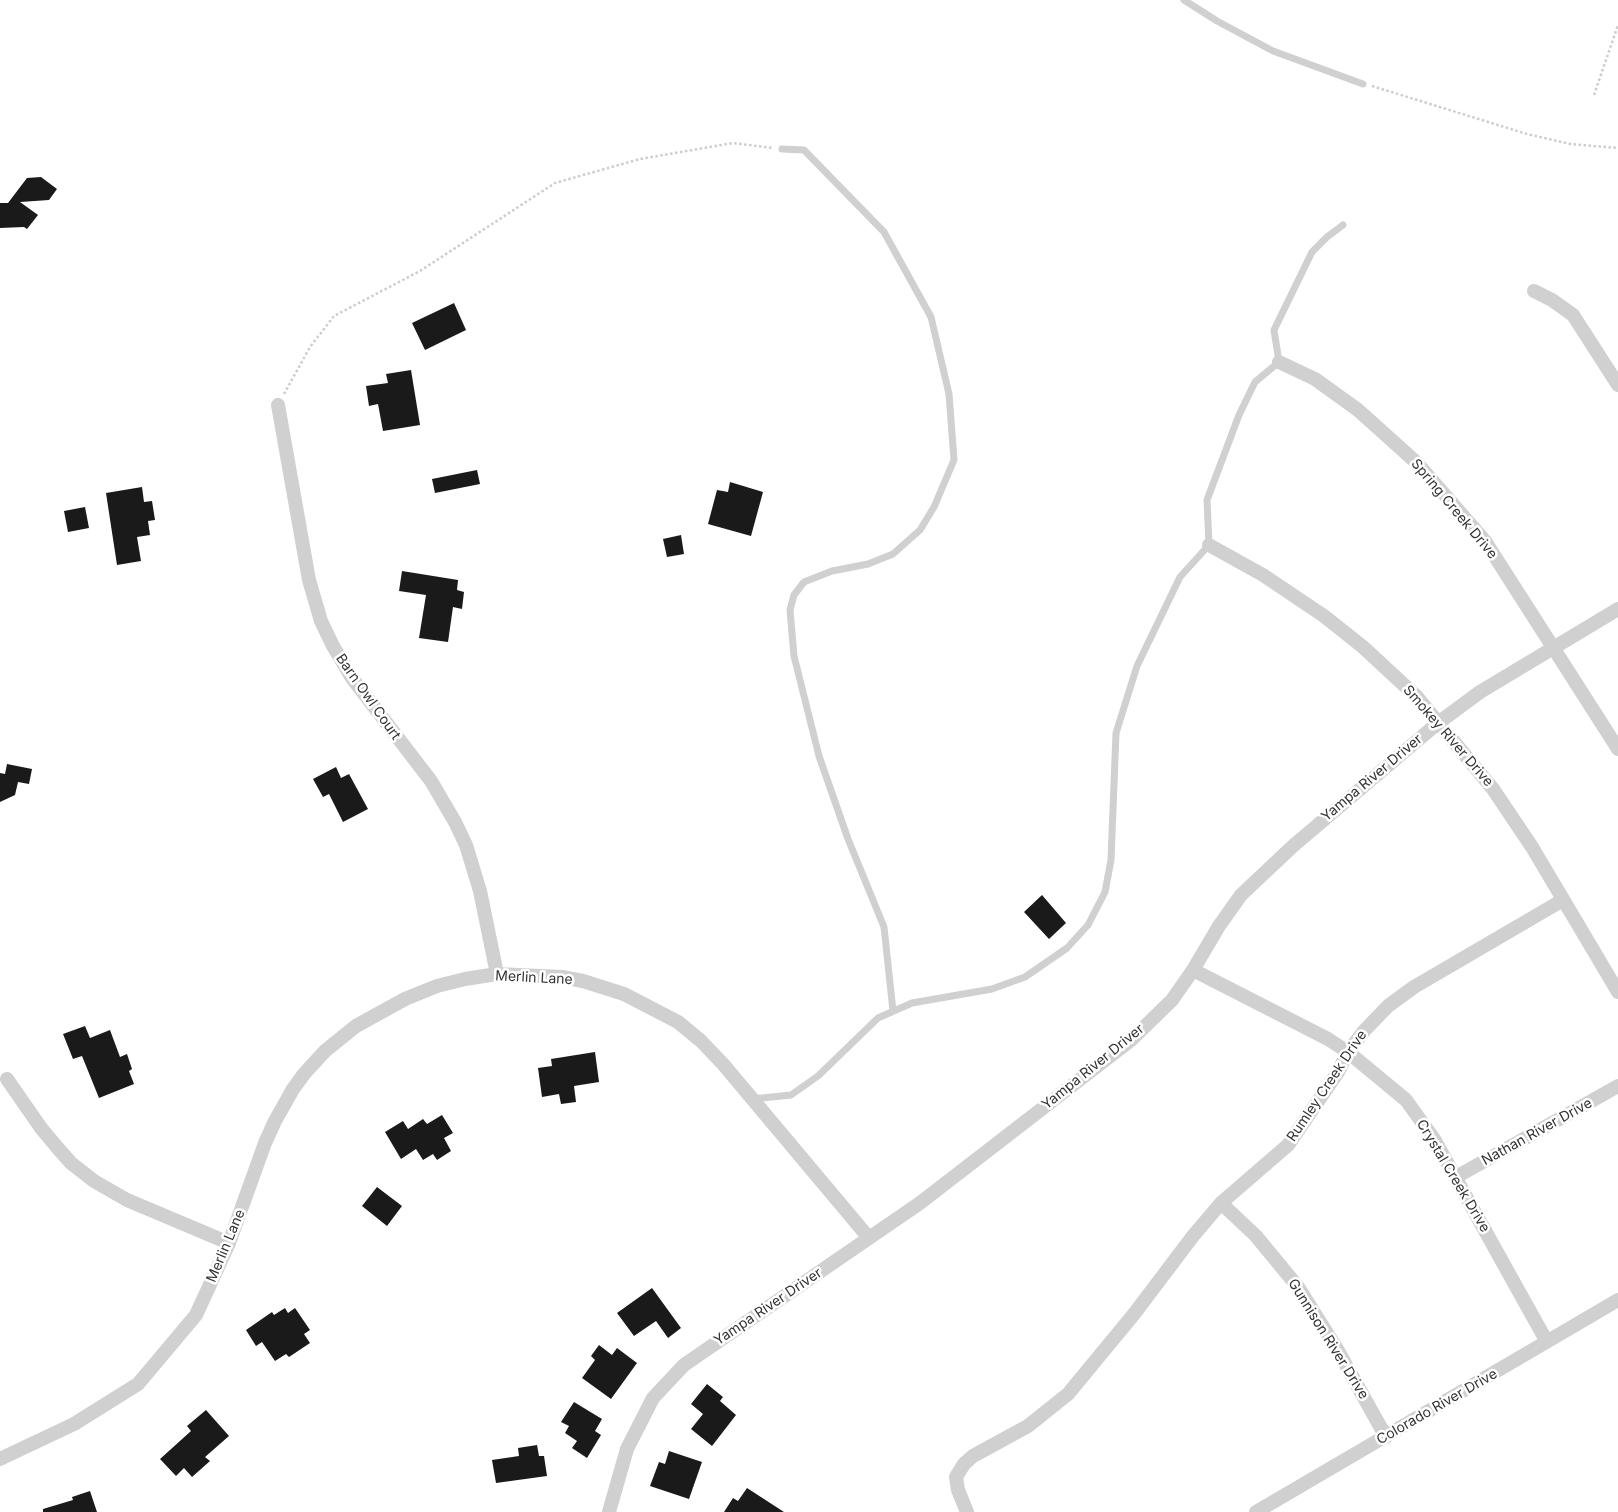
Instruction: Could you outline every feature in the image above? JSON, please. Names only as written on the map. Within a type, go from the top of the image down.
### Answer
[{"type":"street","points":[[1534,291],[1552,300],[1573,315],[1618,385]]},
{"type":"street","name":"Spring Creek Drive","points":[[1279,362],[1315,378],[1358,410],[1417,463],[1485,541],[1618,749]]},
{"type":"street","name":"Barn Owl Court","points":[[278,405],[309,580],[321,621],[332,646],[352,678],[431,781],[455,822],[466,845],[480,891],[497,974]]},
{"type":"street","name":"Smokey River Drive","points":[[1209,545],[1263,575],[1324,616],[1363,647],[1417,697],[1493,789],[1532,847],[1618,992]]},
{"type":"street","name":"Yampa River Driver","points":[[609,1512],[627,1449],[653,1398],[684,1365],[920,1203],[1132,1040],[1172,1000],[1224,918],[1241,895],[1293,846],[1438,723],[1480,692],[1618,609]]},
{"type":"street","name":"Rumley Creek Drive","points":[[967,1512],[958,1490],[956,1478],[964,1464],[972,1456],[1028,1426],[1068,1394],[1134,1314],[1192,1236],[1221,1204],[1288,1145],[1338,1072],[1348,1052],[1364,1031],[1388,1006],[1414,986],[1563,900]]},
{"type":"street","name":"Crystal Creek Drive","points":[[1192,970],[1328,1039],[1348,1052],[1406,1100],[1434,1139],[1547,1342]]},
{"type":"street","name":"Merlin Lane","points":[[0,1459],[74,1424],[138,1384],[196,1315],[229,1244],[265,1143],[293,1089],[325,1051],[356,1026],[405,999],[437,986],[497,974],[569,978],[624,994],[678,1022],[701,1041],[723,1064],[869,1238]]},
{"type":"street","points":[[7,1079],[56,1146],[71,1163],[94,1181],[127,1200],[229,1244]]},
{"type":"street","name":"Nathan River Drive","points":[[1456,1177],[1618,1086]]},
{"type":"street","name":"Gunnison River Drive","points":[[1221,1204],[1256,1236],[1298,1287],[1337,1349],[1386,1437]]},
{"type":"street","name":"Colorado River Drive","points":[[1256,1512],[1618,1300]]},
{"type":"lane","points":[[1184,0],[1217,21],[1273,51],[1363,84]]},
{"type":"lane","points":[[782,149],[804,150],[884,232],[931,317],[949,394],[954,460],[934,507],[920,530],[893,554],[868,564],[832,570],[804,582],[794,595],[790,610],[794,656],[819,756],[848,839],[884,927],[893,1011]]},
{"type":"lane","points":[[752,1099],[791,1094],[818,1076],[878,1018],[912,1002],[992,988],[1025,977],[1067,948],[1088,925],[1105,892],[1110,868],[1116,733],[1137,666],[1180,577],[1209,545],[1207,500],[1239,415],[1255,382],[1279,362],[1274,330],[1312,252],[1343,224]]},
{"type":"path","points":[[1594,95],[1618,25]]},
{"type":"path","points":[[1363,84],[1536,136],[1570,144],[1618,148]]},
{"type":"path","points":[[278,405],[310,347],[334,316],[420,271],[555,183],[640,159],[733,143],[782,149]]},
{"type":"building","points":[[41,177],[57,189],[49,200],[20,202],[38,215],[27,229],[24,227],[0,228],[0,203],[8,203],[27,178]]},
{"type":"building","points":[[454,303],[466,330],[425,350],[412,323]]},
{"type":"building","points":[[411,370],[420,425],[383,431],[378,404],[369,406],[366,386],[388,383],[386,374]]},
{"type":"building","points":[[477,470],[480,484],[435,493],[432,479]]},
{"type":"building","points":[[730,482],[763,492],[751,536],[708,524],[717,490],[728,492]]},
{"type":"building","points":[[142,487],[144,502],[152,501],[155,520],[148,521],[150,535],[137,537],[141,561],[117,565],[106,493]]},
{"type":"building","points":[[85,507],[89,528],[68,532],[64,511]]},
{"type":"building","points":[[681,535],[684,554],[667,557],[663,539]]},
{"type":"building","points":[[402,571],[458,580],[457,590],[464,592],[462,609],[453,607],[448,642],[419,638],[426,595],[399,591]]},
{"type":"building","points":[[7,764],[32,769],[29,784],[18,782],[15,795],[0,802],[0,773],[5,774]]},
{"type":"building","points":[[336,767],[341,778],[349,774],[368,809],[343,822],[329,794],[323,797],[313,779]]},
{"type":"building","points":[[1042,895],[1066,923],[1049,939],[1024,912]]},
{"type":"building","points":[[85,1026],[90,1038],[110,1030],[120,1057],[127,1054],[132,1069],[129,1071],[134,1084],[99,1098],[82,1056],[73,1059],[63,1034]]},
{"type":"building","points":[[595,1052],[599,1082],[574,1086],[576,1102],[561,1104],[559,1094],[542,1097],[538,1068],[552,1066],[551,1059]]},
{"type":"building","points":[[442,1115],[453,1133],[444,1138],[451,1151],[437,1160],[433,1154],[423,1160],[416,1149],[401,1159],[385,1132],[403,1121],[408,1129],[423,1119],[427,1124]]},
{"type":"building","points":[[377,1187],[402,1206],[387,1226],[362,1206]]},
{"type":"building","points":[[652,1288],[681,1328],[668,1338],[656,1321],[634,1336],[617,1313]]},
{"type":"building","points":[[285,1308],[288,1313],[295,1308],[310,1330],[304,1334],[310,1343],[289,1357],[286,1354],[275,1361],[262,1342],[256,1346],[246,1330],[272,1312],[274,1315]]},
{"type":"building","points":[[599,1345],[612,1355],[617,1348],[637,1363],[611,1399],[582,1378],[595,1360],[591,1356]]},
{"type":"building","points":[[707,1384],[723,1397],[720,1401],[736,1415],[712,1446],[691,1429],[703,1414],[691,1404]]},
{"type":"building","points":[[574,1402],[602,1419],[595,1431],[601,1435],[587,1458],[572,1448],[577,1441],[565,1433],[569,1426],[561,1422]]},
{"type":"building","points":[[206,1410],[229,1436],[205,1457],[210,1461],[192,1477],[184,1468],[176,1476],[160,1459],[191,1431],[187,1426]]},
{"type":"building","points":[[537,1445],[539,1456],[544,1456],[547,1476],[496,1483],[492,1460],[519,1456],[518,1448]]},
{"type":"building","points":[[669,1451],[702,1462],[689,1499],[650,1486],[659,1462],[665,1464]]},
{"type":"building","points":[[747,1488],[784,1512],[724,1512],[733,1498],[738,1501]]},
{"type":"building","points":[[90,1491],[97,1512],[43,1512],[43,1509],[73,1500],[72,1497]]}]
